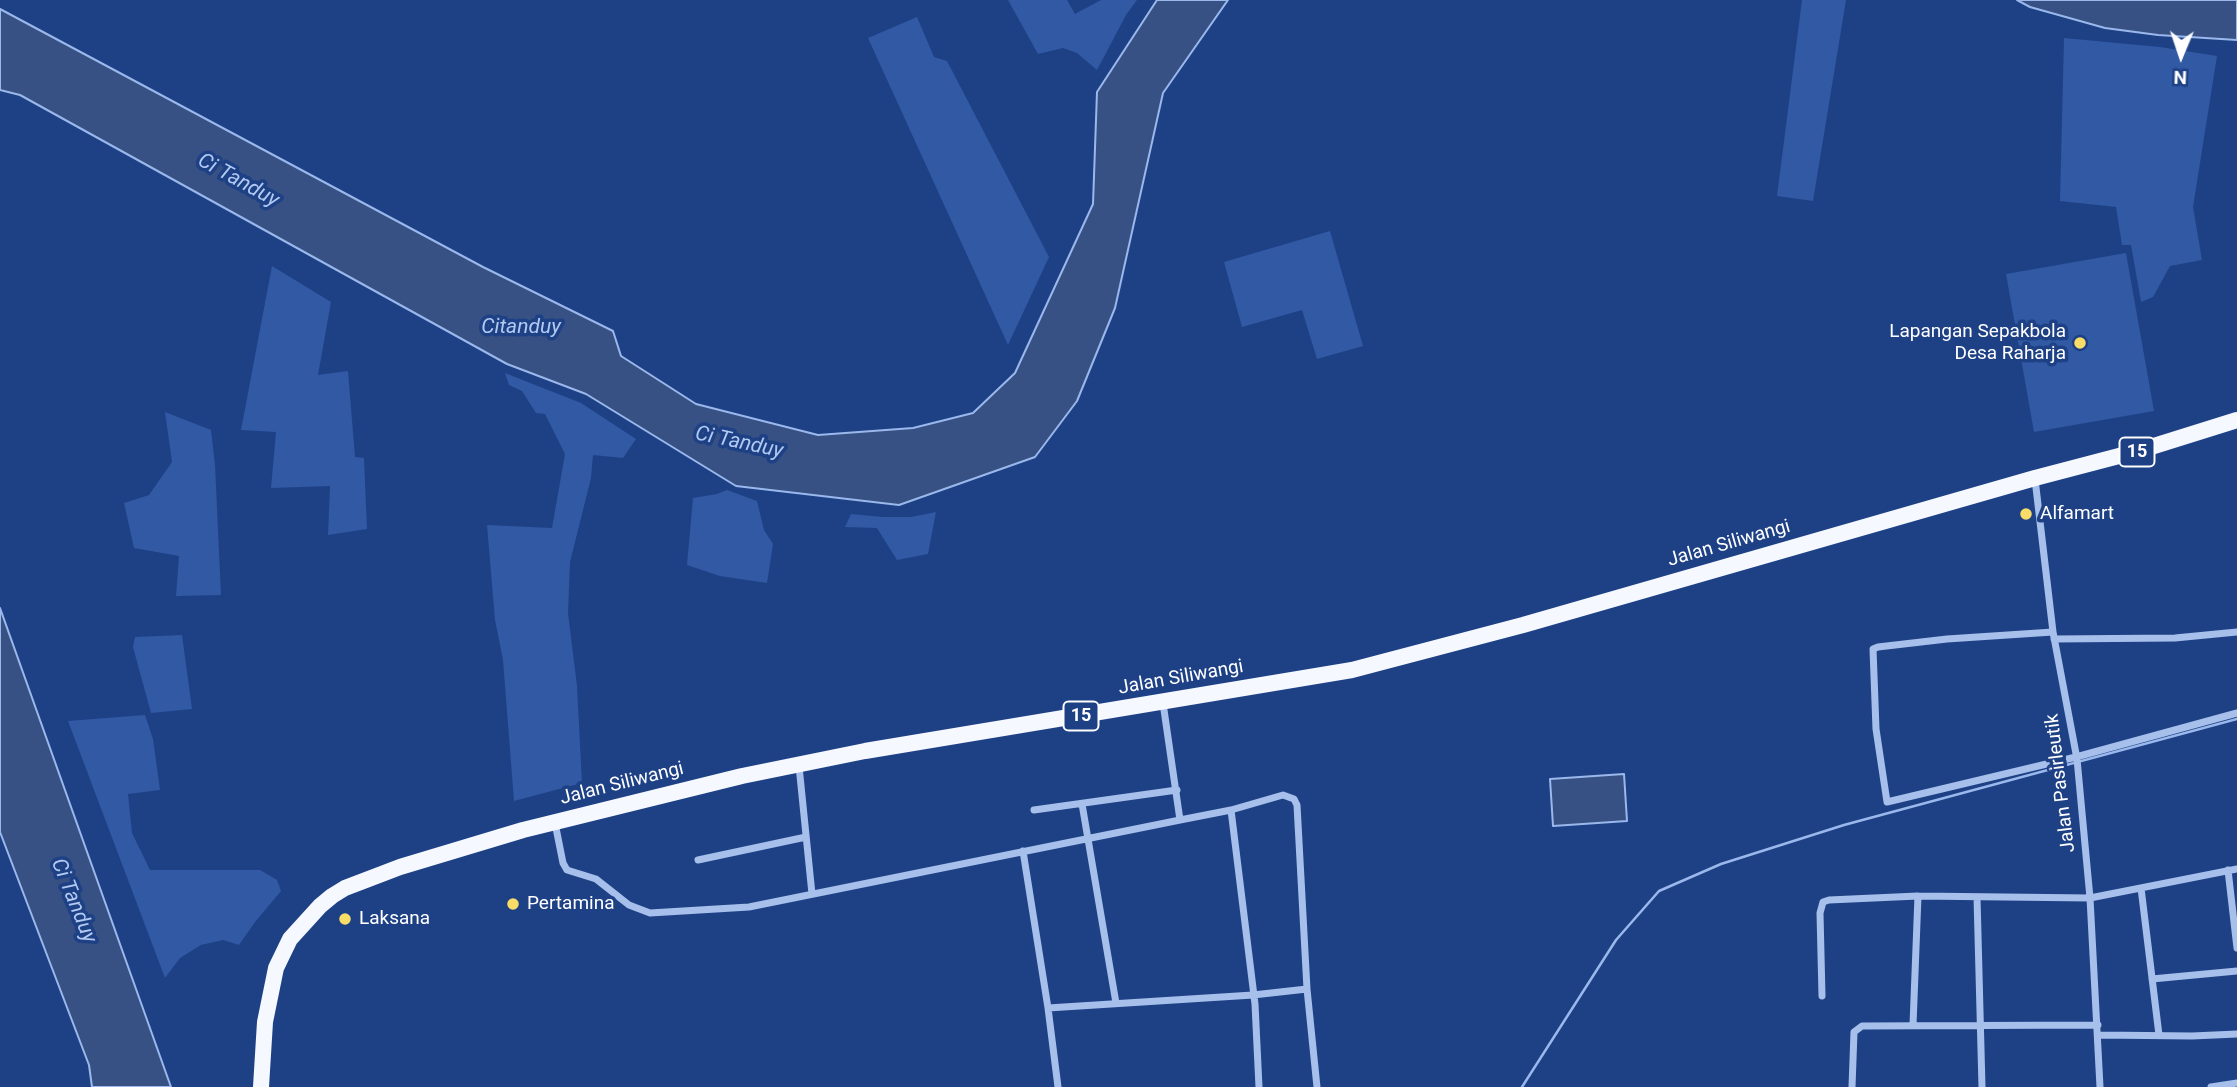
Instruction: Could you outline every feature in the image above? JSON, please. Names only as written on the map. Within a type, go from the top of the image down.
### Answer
[{"type":"highway","name":"Jalan Siliwangi","points":[[261,1087],[265,1022],[276,968],[290,939],[320,906],[345,888],[400,867],[499,836],[741,776],[865,751],[1352,670],[1437,649],[2138,451],[2237,420]]},
{"type":"street","name":"Jalan Pasirleutik","points":[[2035,478],[2054,635],[2076,758],[2090,898],[2100,1087]]},
{"type":"street","points":[[2237,632],[2175,638],[2054,635],[1947,639],[1873,649],[1876,729],[1887,802],[2076,758],[2237,713]]},
{"type":"street","points":[[1163,702],[1180,820]]},
{"type":"street","points":[[799,764],[812,894]]},
{"type":"street","points":[[1034,810],[1177,790]]},
{"type":"street","points":[[555,823],[563,863],[568,870],[596,878],[629,905],[650,913],[749,907],[1231,810],[1283,795],[1294,799],[1297,805],[1307,989],[1317,1087]]},
{"type":"street","points":[[1082,804],[1116,1003]]},
{"type":"street","points":[[1231,810],[1253,995],[1259,1087]]},
{"type":"street","points":[[698,860],[806,837]]},
{"type":"street","points":[[1023,851],[1058,1087]]},
{"type":"street","points":[[1822,996],[1820,913],[1823,902],[1829,900],[1918,897],[2090,898],[2237,869]]},
{"type":"street","points":[[2228,870],[2237,948]]},
{"type":"street","points":[[2141,888],[2159,1035]]},
{"type":"street","points":[[1913,1025],[1918,897]]},
{"type":"street","points":[[1977,897],[1982,1087]]},
{"type":"street","points":[[2152,978],[2237,971]]},
{"type":"street","points":[[1048,1008],[1307,989]]},
{"type":"street","points":[[1852,1087],[1855,1029],[1862,1026],[2098,1025]]},
{"type":"street","points":[[2099,1035],[2237,1034]]},
{"type":"street","points":[[2211,1087],[2237,1083]]},
{"type":"shaded area","points":[[1008,0],[1067,0],[1075,14],[1101,0],[1137,0],[1126,15],[1097,70],[1077,53],[1063,48],[1038,54]]},
{"type":"shaded area","points":[[1802,0],[1846,0],[1813,201],[1777,196]]},
{"type":"shaded area","points":[[917,17],[934,57],[947,61],[1049,257],[1008,345],[868,38]]},
{"type":"shaded area","points":[[2064,38],[2160,47],[2217,56],[2193,207],[2202,260],[2170,266],[2153,297],[2141,302],[2131,245],[2122,245],[2116,207],[2060,201]]},
{"type":"shaded area","points":[[1330,231],[1363,346],[1317,359],[1302,310],[1242,327],[1224,262]]},
{"type":"shaded area","name":"Lapangan Sepakbola Desa Raharja","points":[[2126,253],[2154,411],[2034,432],[2006,274]]},
{"type":"shaded area","points":[[272,266],[331,302],[318,375],[348,371],[355,457],[364,458],[367,529],[328,535],[330,486],[271,488],[276,432],[241,430]]},
{"type":"shaded area","points":[[505,373],[581,403],[636,439],[623,458],[593,455],[591,478],[570,562],[568,613],[577,686],[582,783],[514,801],[503,660],[495,620],[487,525],[552,528],[565,454],[545,414],[536,413],[522,391],[509,385]]},
{"type":"shaded area","points":[[165,412],[211,430],[221,595],[176,596],[179,556],[134,548],[124,503],[149,495],[172,462]]},
{"type":"shaded area","points":[[727,490],[757,501],[764,530],[773,544],[767,583],[720,576],[687,565],[693,498]]},
{"type":"shaded area","points":[[936,512],[928,554],[897,560],[877,528],[845,527],[851,514],[911,517]]},
{"type":"shaded area","points":[[182,635],[192,709],[151,713],[133,647],[135,637]]},
{"type":"shaded area","points":[[145,715],[153,739],[160,790],[128,794],[132,833],[150,870],[260,870],[277,880],[281,891],[239,945],[223,940],[201,945],[180,958],[165,978],[68,721]]},
{"type":"water","name":"Citanduy","points":[[1157,0],[1228,0],[1163,93],[1115,308],[1077,401],[1035,457],[899,505],[736,486],[586,394],[507,364],[20,95],[0,90],[0,9],[483,267],[613,331],[621,356],[696,404],[818,435],[913,428],[973,413],[1015,373],[1093,204],[1097,92]]},
{"type":"water","points":[[2017,0],[2237,0],[2237,40],[2158,35],[2105,28],[2030,7]]},
{"type":"water","name":"Ci Tanduy","points":[[0,608],[171,1087],[92,1087],[89,1065],[0,832]]},
{"type":"water","points":[[1624,774],[1627,821],[1553,826],[1550,779]]},
{"type":"waterway","points":[[1522,1087],[1616,940],[1659,891],[1721,864],[1844,825],[2237,719]]},
{"type":"place","name":"Lapangan Sepakbola Desa Raharja","points":[[2080,343]]},
{"type":"place","name":"Alfamart","points":[[2026,514]]},
{"type":"place","name":"Pertamina","points":[[513,904]]},
{"type":"place","name":"Laksana","points":[[345,919]]}]
